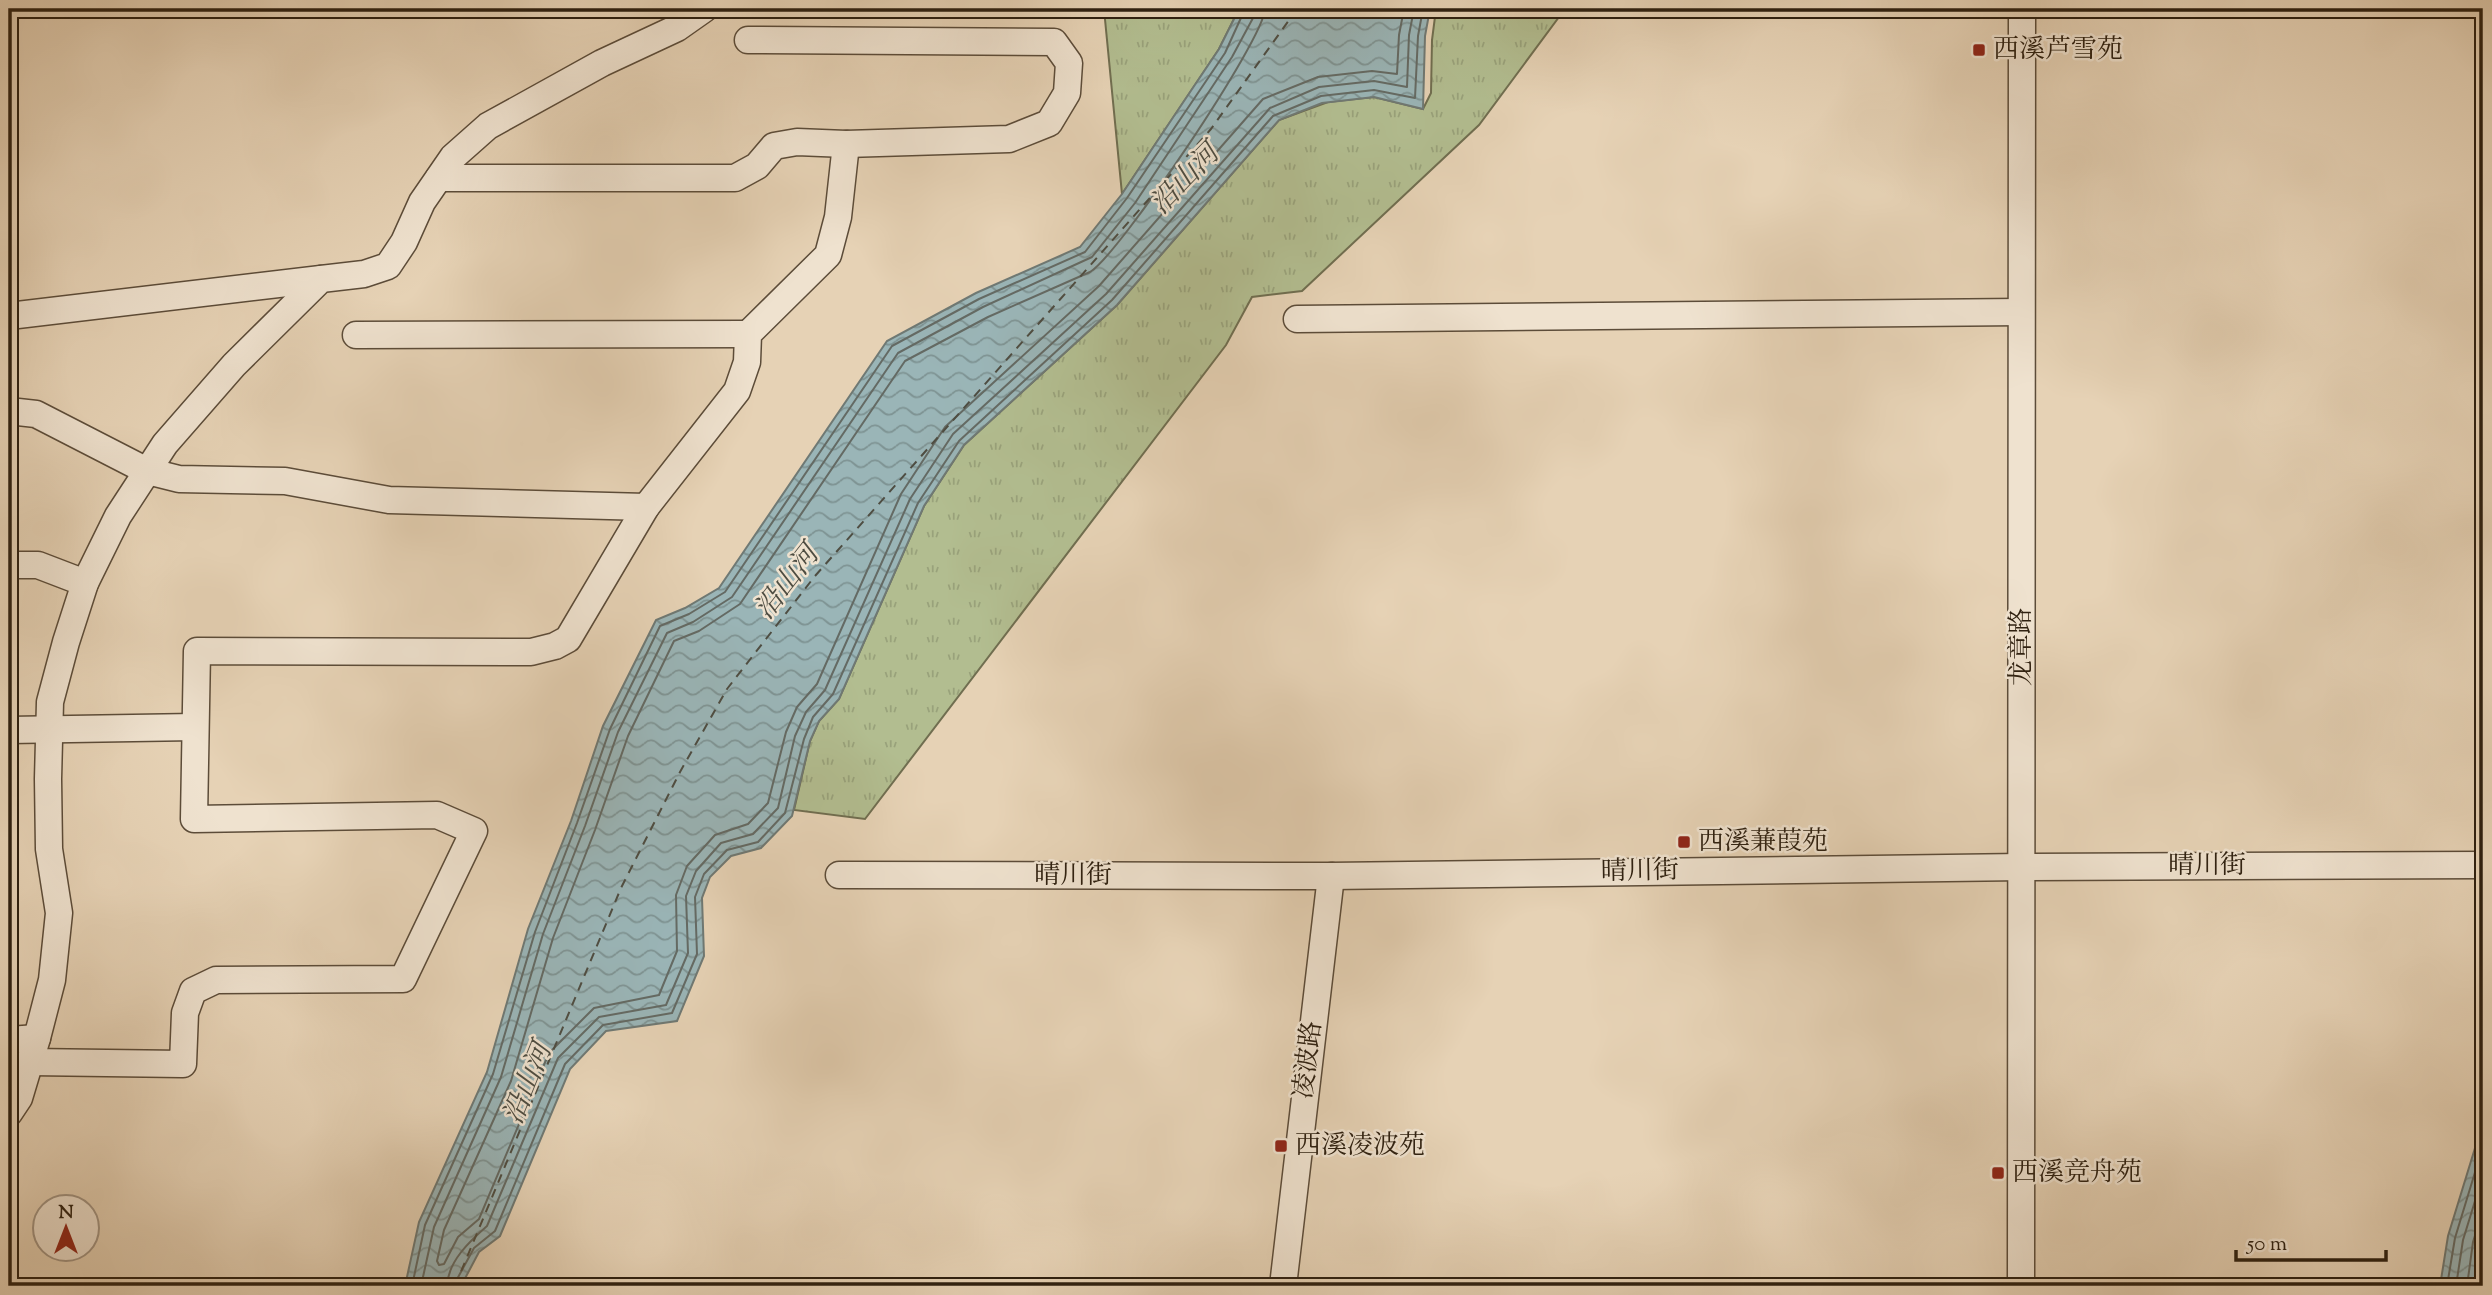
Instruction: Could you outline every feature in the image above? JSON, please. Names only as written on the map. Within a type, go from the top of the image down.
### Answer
[{"type":"street","points":[[9,316],[364,274],[388,266],[404,242],[422,202],[453,157],[488,126],[602,63],[677,28],[704,9]]},
{"type":"street","name":"龙章路","points":[[2021,1286],[2022,9]]},
{"type":"street","points":[[439,178],[735,178],[757,166],[774,146],[797,142],[846,144],[1009,139],[1049,123],[1067,93],[1069,63],[1054,42],[748,40]]},
{"type":"street","points":[[9,1040],[34,1050],[183,1064],[185,1013],[193,991],[216,980],[403,979],[474,831],[437,814],[194,818],[197,651],[531,652],[555,646],[568,639],[646,507],[737,391],[747,362],[748,334],[828,255],[838,217],[846,144]]},
{"type":"street","points":[[9,1113],[19,1098],[51,980],[59,913],[49,849],[50,702],[85,583],[118,516],[165,444],[234,365],[321,279]]},
{"type":"street","points":[[1297,319],[2021,312]]},
{"type":"street","points":[[356,335],[748,334]]},
{"type":"street","points":[[9,411],[36,414],[147,471],[180,479],[285,481],[389,500],[646,507]]},
{"type":"street","points":[[9,565],[38,565],[85,583]]},
{"type":"street","points":[[9,730],[195,727]]},
{"type":"street","name":"晴川街","points":[[839,875],[1331,876],[2022,867],[2483,865]]},
{"type":"street","name":"凌波路","points":[[1283,1286],[1331,876]]},
{"type":"green space","points":[[1104,9],[1239,9],[1219,49],[1122,194]]},
{"type":"green space","points":[[1436,9],[1993,11],[1562,13],[1479,125],[1302,291],[1252,297],[1226,345],[865,819],[794,810],[810,741],[819,721],[839,699],[924,506],[964,445],[1117,305],[1279,120],[1328,102],[1374,97],[1423,109],[1431,93],[1432,40]]},
{"type":"water","name":"沿山河","points":[[1239,9],[1430,9],[1425,36],[1423,109],[1374,97],[1322,103],[1279,120],[1117,305],[964,445],[924,506],[839,699],[819,721],[810,741],[792,816],[761,848],[731,856],[710,877],[702,898],[704,956],[677,1021],[606,1031],[570,1069],[500,1236],[479,1252],[461,1286],[405,1286],[419,1222],[487,1072],[528,929],[571,821],[603,726],[656,620],[685,608],[719,588],[887,341],[976,293],[1080,247],[1122,194],[1219,49]]},
{"type":"water","points":[[2483,1122],[2483,1286],[2440,1286],[2448,1236]]},
{"type":"ferry route","points":[[455,1286],[621,888],[680,772],[727,689],[815,576],[1211,129],[1297,9]]},
{"type":"place","name":"西溪芦雪苑","points":[[1979,50]]},
{"type":"place","name":"西溪蒹葭苑","points":[[1684,842]]},
{"type":"place","name":"西溪凌波苑","points":[[1281,1146]]},
{"type":"place","name":"西溪竞舟苑","points":[[1998,1173]]}]
